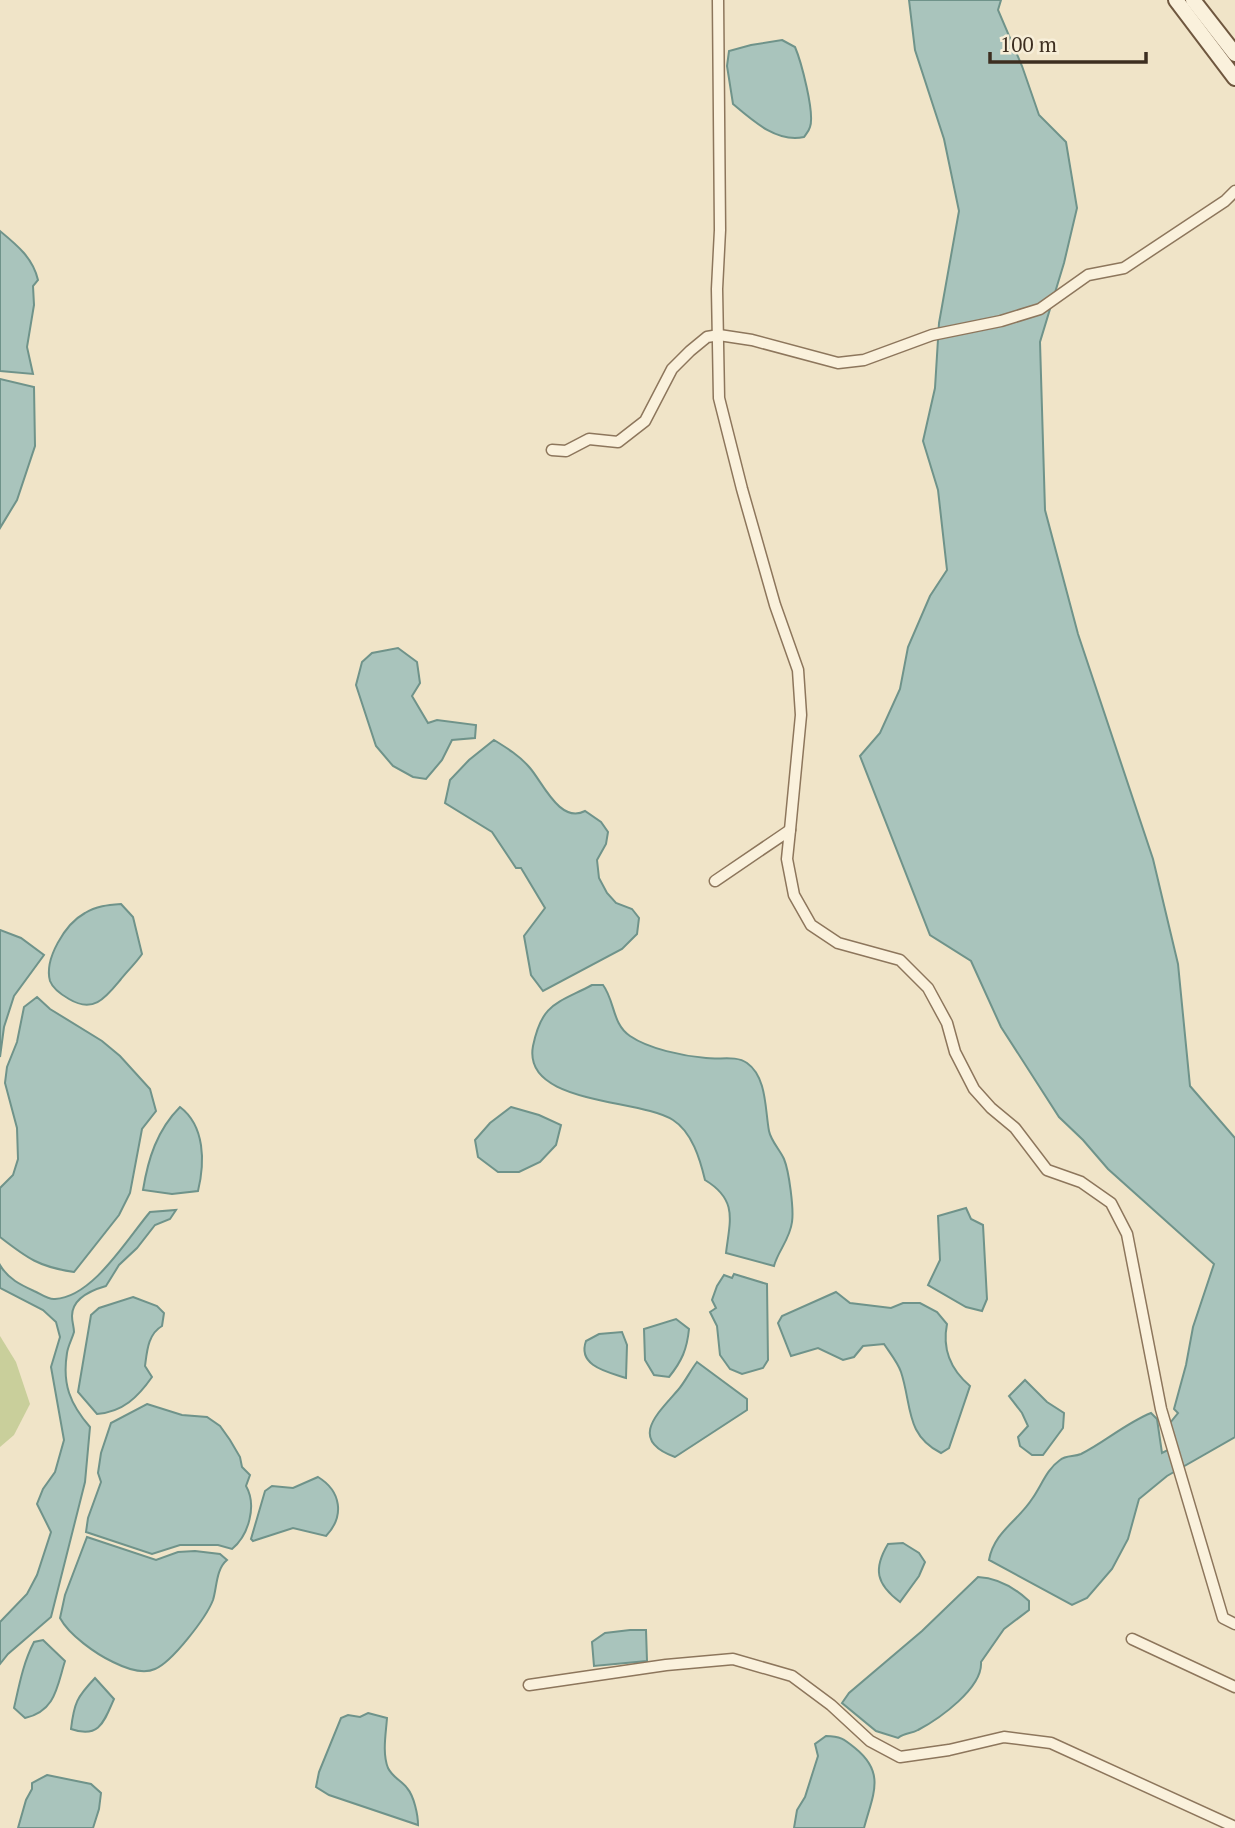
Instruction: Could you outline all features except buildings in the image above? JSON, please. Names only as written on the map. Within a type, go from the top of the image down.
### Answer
[{"type":"street","points":[[718,0],[719,398],[775,605],[798,670],[801,715],[787,859],[794,895],[811,925],[838,943],[900,960],[929,988],[947,1023],[955,1052],[974,1089],[1015,1128],[1047,1170],[1081,1182],[1111,1203],[1127,1234],[1161,1409],[1187,1504],[1223,1618],[1235,1624]]},
{"type":"street","points":[[1176,0],[1235,78]]},
{"type":"street","points":[[1193,0],[1235,54]]},
{"type":"street","points":[[552,450],[566,451],[589,439],[618,442],[645,421],[672,369],[707,337],[719,335],[752,340],[838,363],[864,360],[932,335],[1001,321],[1040,309],[1088,275],[1124,268],[1225,201],[1235,191]]},
{"type":"street","points":[[715,881],[790,830]]},
{"type":"street","points":[[1132,1639],[1235,1687]]},
{"type":"street","points":[[528,1685],[666,1665],[733,1659],[792,1676],[831,1705],[870,1741],[900,1757],[949,1750],[1004,1737],[1051,1742],[1235,1827]]},
{"type":"green space","points":[[0,1336],[16,1362],[30,1404],[14,1435],[0,1447]]},
{"type":"water","points":[[909,0],[1001,0],[998,10],[1039,115],[1066,142],[1077,208],[1064,263],[1040,342],[1045,510],[1078,634],[1153,859],[1178,964],[1190,1086],[1235,1138],[1235,1437],[1167,1476],[1139,1499],[1128,1539],[1112,1569],[1087,1598],[1072,1605],[989,1560],[992,1550],[1001,1534],[1032,1499],[1051,1468],[1062,1458],[1081,1454],[1151,1413],[1157,1419],[1162,1453],[1174,1447],[1170,1423],[1178,1413],[1174,1409],[1193,1327],[1214,1264],[1108,1169],[1059,1117],[1001,1027],[971,961],[930,935],[860,756],[880,733],[900,689],[908,647],[930,596],[947,570],[938,490],[923,441],[935,388],[939,323],[959,211],[944,139],[915,50]]},
{"type":"water","points":[[782,40],[795,47],[807,87],[811,120],[810,128],[804,137],[775,134],[733,104],[727,66],[729,51]]},
{"type":"water","points":[[0,231],[28,259],[38,280],[33,286],[34,305],[27,347],[33,374],[0,371]]},
{"type":"water","points":[[0,379],[34,387],[35,446],[17,500],[0,528]]},
{"type":"water","points":[[398,648],[417,662],[420,683],[412,696],[428,723],[437,720],[476,725],[475,738],[452,740],[442,760],[426,779],[413,777],[393,766],[376,746],[356,685],[362,662],[372,653]]},
{"type":"water","points":[[494,740],[526,764],[560,807],[576,814],[585,811],[601,822],[608,832],[606,844],[597,860],[599,878],[616,903],[632,909],[639,918],[637,934],[622,949],[543,991],[531,975],[524,936],[545,908],[521,868],[516,868],[492,832],[445,803],[450,780]]},
{"type":"water","points":[[121,904],[133,917],[142,954],[99,1001],[86,1005],[69,999],[55,989],[50,981],[50,963],[58,943],[70,925],[85,913],[98,907]]},
{"type":"water","points":[[0,930],[21,938],[44,955],[14,996],[4,1027],[0,1057]]},
{"type":"water","points":[[592,985],[603,985],[620,1025],[638,1041],[687,1056],[738,1059],[754,1069],[762,1085],[770,1135],[786,1165],[792,1200],[791,1228],[774,1266],[726,1253],[730,1221],[727,1203],[723,1195],[705,1180],[694,1147],[680,1125],[657,1113],[563,1090],[545,1079],[534,1065],[533,1046],[546,1013],[560,1001]]},
{"type":"water","points":[[37,997],[50,1009],[102,1041],[120,1056],[150,1089],[156,1111],[142,1129],[130,1193],[119,1215],[74,1272],[34,1260],[0,1237],[0,1188],[13,1175],[18,1159],[17,1128],[5,1083],[7,1067],[17,1042],[24,1007]]},
{"type":"water","points":[[180,1107],[199,1134],[202,1168],[198,1191],[172,1194],[143,1190],[155,1146],[165,1125]]},
{"type":"water","points":[[511,1107],[561,1125],[556,1145],[540,1162],[519,1172],[498,1172],[478,1157],[475,1140],[490,1123]]},
{"type":"water","points":[[966,1208],[971,1219],[983,1225],[987,1299],[982,1311],[966,1307],[928,1285],[940,1260],[938,1216]]},
{"type":"water","points":[[176,1210],[170,1219],[155,1225],[119,1265],[106,1286],[84,1296],[75,1304],[72,1318],[74,1332],[68,1350],[66,1374],[73,1402],[90,1427],[85,1482],[51,1617],[0,1664],[0,1622],[27,1594],[37,1575],[51,1532],[37,1504],[43,1489],[55,1472],[64,1440],[51,1367],[60,1337],[56,1322],[43,1310],[0,1288],[0,1265],[15,1281],[47,1298],[69,1296],[96,1278],[150,1212]]},
{"type":"water","points":[[734,1274],[767,1284],[768,1360],[763,1368],[742,1374],[730,1369],[720,1355],[717,1326],[710,1312],[716,1308],[712,1300],[717,1286],[724,1275],[732,1278]]},
{"type":"water","points":[[836,1292],[850,1303],[891,1308],[903,1303],[920,1303],[937,1312],[947,1324],[949,1358],[957,1373],[970,1386],[949,1448],[941,1453],[929,1446],[915,1428],[900,1369],[884,1344],[863,1346],[854,1357],[843,1360],[818,1348],[791,1356],[778,1323],[782,1316]]},
{"type":"water","points":[[133,1297],[157,1306],[164,1313],[162,1326],[151,1338],[148,1349],[145,1366],[152,1377],[141,1391],[122,1407],[97,1414],[78,1392],[91,1315],[99,1308]]},
{"type":"water","points":[[676,1319],[689,1329],[683,1354],[669,1377],[654,1375],[645,1360],[644,1329]]},
{"type":"water","points":[[622,1332],[627,1345],[626,1378],[596,1367],[584,1350],[586,1341],[599,1334]]},
{"type":"water","points":[[697,1362],[747,1399],[747,1410],[675,1457],[653,1443],[651,1426]]},
{"type":"water","points":[[1025,1380],[1047,1402],[1064,1413],[1063,1428],[1043,1455],[1032,1455],[1020,1446],[1018,1437],[1028,1426],[1009,1396]]},
{"type":"water","points":[[147,1404],[182,1415],[207,1417],[220,1426],[240,1457],[242,1467],[250,1475],[246,1486],[251,1511],[243,1536],[232,1549],[218,1545],[180,1545],[152,1554],[86,1532],[88,1518],[101,1482],[98,1473],[101,1453],[111,1423]]},
{"type":"water","points":[[318,1477],[332,1489],[338,1504],[336,1520],[326,1536],[293,1528],[253,1541],[251,1539],[265,1491],[272,1486],[293,1488]]},
{"type":"water","points":[[87,1537],[156,1560],[178,1552],[195,1551],[220,1554],[227,1560],[217,1579],[213,1600],[203,1617],[179,1649],[155,1669],[134,1670],[106,1659],[76,1637],[60,1618],[65,1595]]},
{"type":"water","points":[[903,1543],[919,1553],[925,1562],[919,1576],[900,1602],[886,1589],[879,1576],[879,1569],[888,1544]]},
{"type":"water","points":[[978,1577],[992,1579],[1012,1588],[1029,1601],[1029,1610],[1004,1629],[981,1662],[975,1682],[958,1702],[927,1725],[898,1738],[876,1731],[842,1703],[849,1693],[922,1631]]},
{"type":"water","points":[[646,1630],[647,1661],[594,1666],[592,1642],[605,1633]]},
{"type":"water","points":[[43,1640],[65,1661],[54,1696],[43,1710],[25,1718],[14,1708],[30,1650],[34,1642]]},
{"type":"water","points":[[95,1678],[114,1699],[107,1715],[94,1730],[80,1732],[71,1729],[77,1701]]},
{"type":"water","points":[[368,1713],[387,1718],[386,1762],[390,1771],[412,1796],[418,1825],[329,1795],[316,1787],[319,1772],[341,1718],[348,1715],[360,1717]]},
{"type":"water","points":[[826,1736],[838,1737],[848,1742],[871,1766],[874,1775],[873,1794],[864,1828],[794,1828],[797,1810],[805,1797],[818,1756],[815,1744]]},
{"type":"water","points":[[47,1775],[91,1784],[101,1793],[93,1828],[18,1828],[32,1783]]}]
